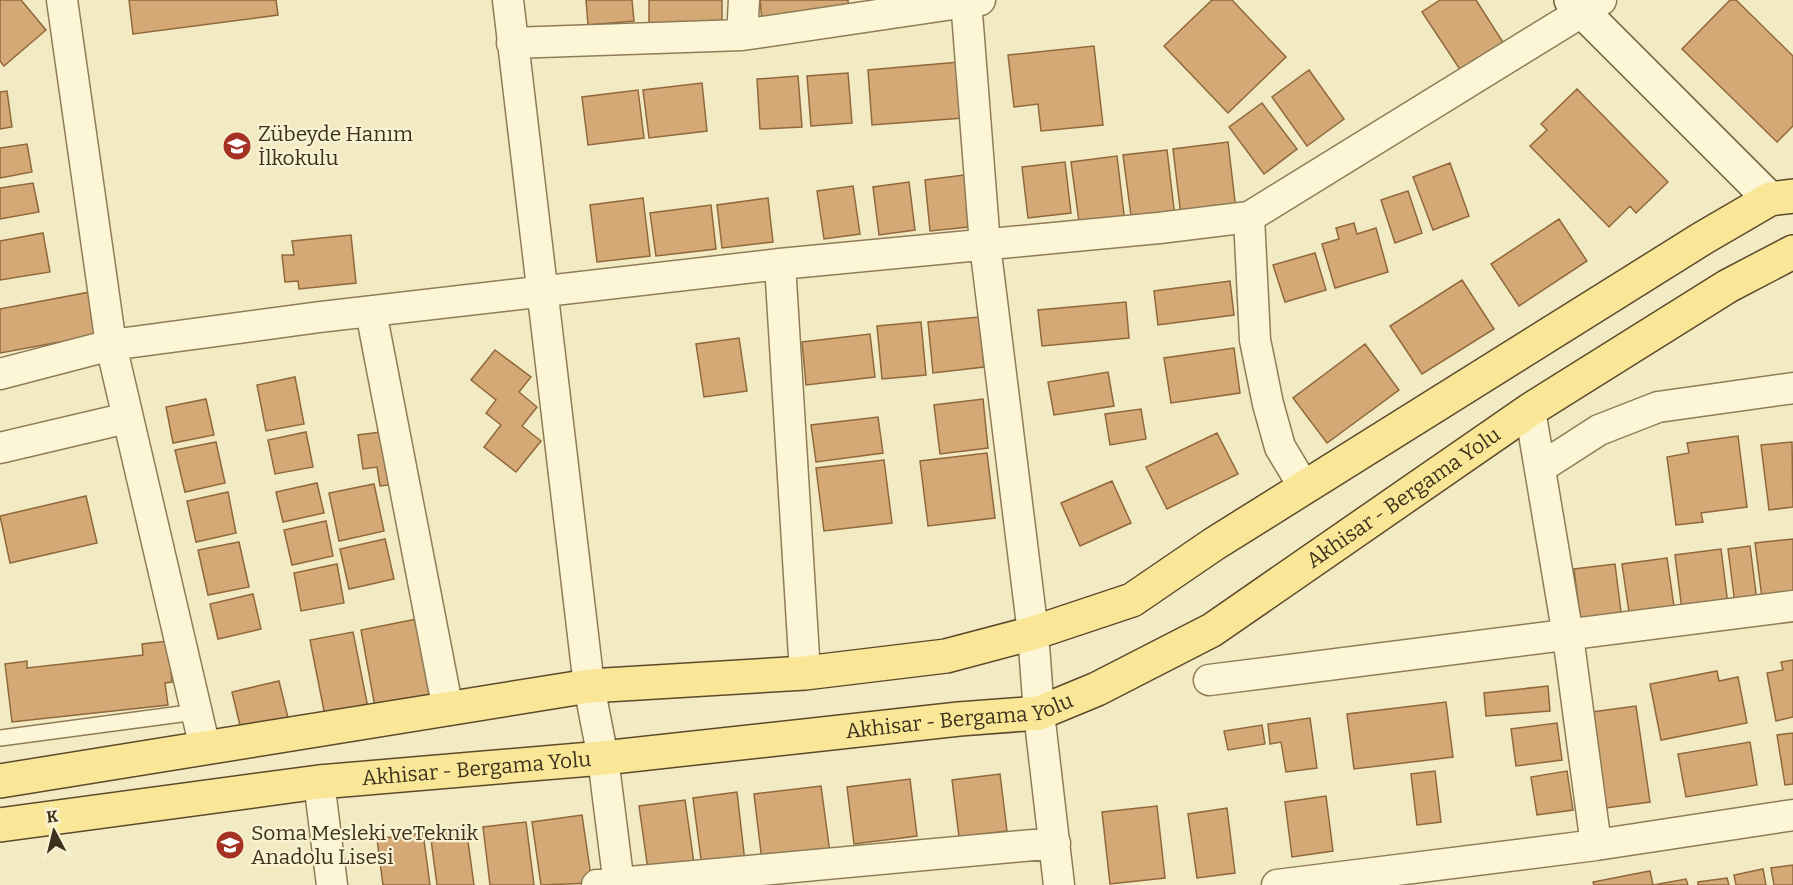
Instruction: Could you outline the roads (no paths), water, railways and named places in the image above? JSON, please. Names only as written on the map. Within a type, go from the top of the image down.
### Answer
[{"type":"main road","points":[[0,781],[589,686],[805,673],[946,656],[1033,633],[1132,600],[1214,544],[1702,238],[1781,197]]},
{"type":"main road","name":"Akhisar - Bergama Yolu","points":[[0,825],[319,782],[603,758],[947,720],[1039,713],[1097,689],[1212,630],[1530,410],[1728,286],[1793,252]]},
{"type":"street","points":[[62,0],[111,345],[204,748]]},
{"type":"street","points":[[508,0],[589,686],[603,758],[612,884],[1055,843]]},
{"type":"street","points":[[742,35],[744,0]]},
{"type":"street","points":[[512,43],[742,35],[971,1],[985,245],[1033,633],[1039,713],[1059,885]]},
{"type":"street","points":[[0,374],[111,345],[541,290],[1249,217],[1584,4],[1781,197]]},
{"type":"street","points":[[1249,217],[1255,340],[1268,405],[1280,447],[1304,487]]},
{"type":"street","points":[[780,264],[805,673]]},
{"type":"street","points":[[371,312],[448,710]]},
{"type":"street","points":[[1540,468],[1599,430],[1658,407],[1793,388]]},
{"type":"street","points":[[1530,410],[1568,636],[1596,845]]},
{"type":"street","points":[[0,448],[127,418]]},
{"type":"street","points":[[1209,680],[1793,606]]},
{"type":"street","points":[[319,782],[332,885]]},
{"type":"street","points":[[1277,885],[1596,845],[1793,815]]},
{"type":"lane","points":[[0,738],[196,712]]},
{"type":"place","name":"Zübeyde Hanım İlkokulu","points":[[237,146]]},
{"type":"place","name":"Soma Mesleki veTeknik Anadolu Lisesi","points":[[230,845]]}]
